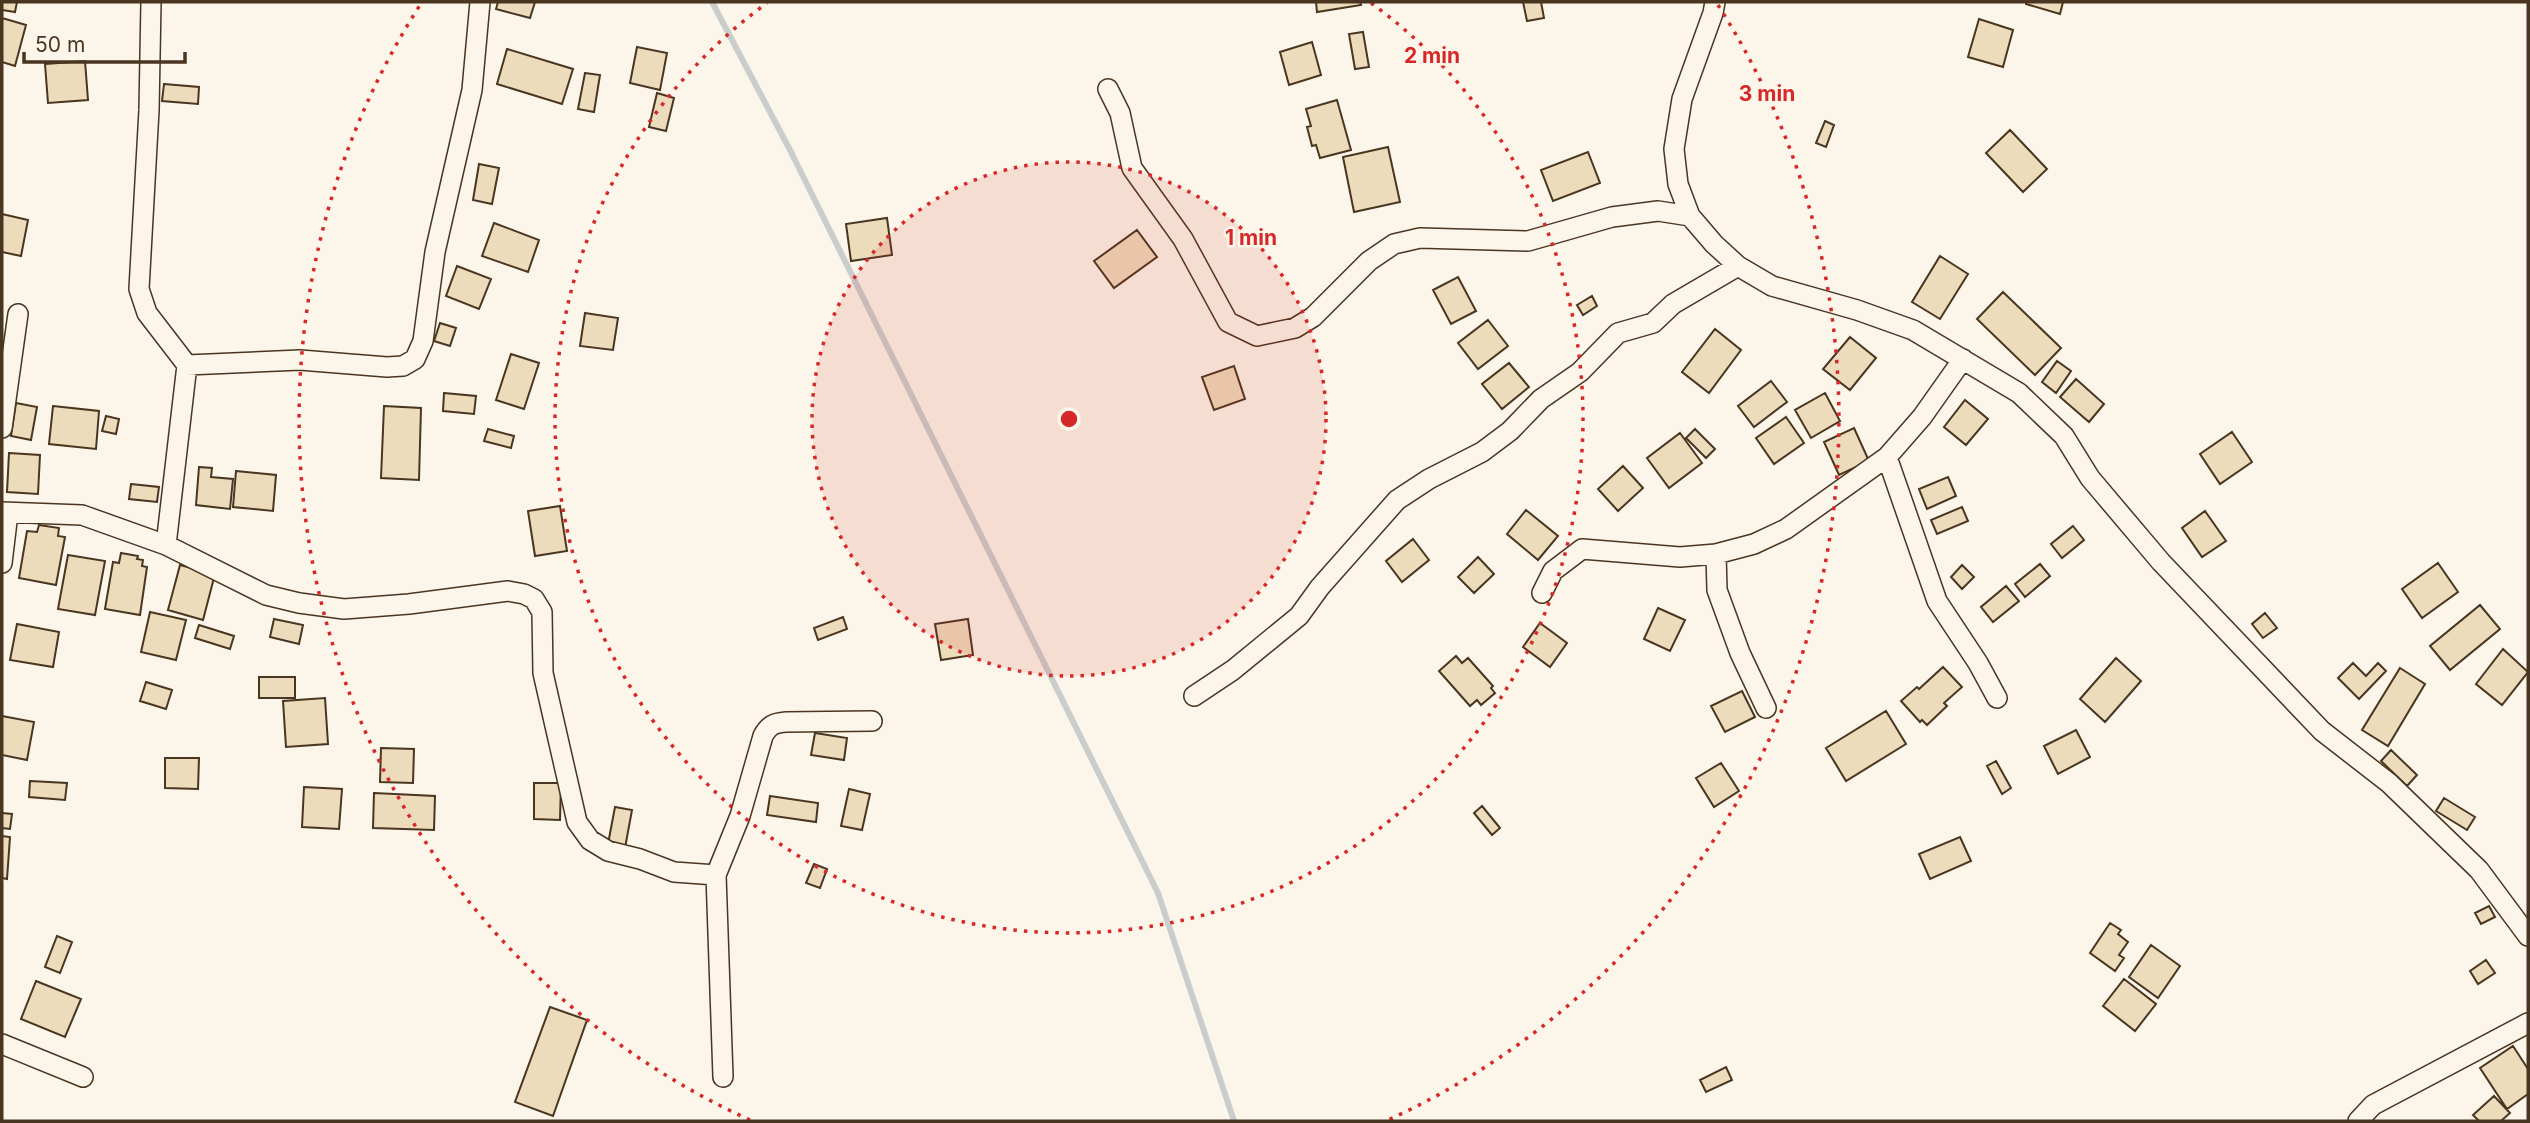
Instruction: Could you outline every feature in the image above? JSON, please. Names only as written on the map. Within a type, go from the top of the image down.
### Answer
[{"type":"street","points":[[150,2],[149,110],[139,289],[147,313],[187,365],[166,545]]},
{"type":"street","points":[[187,365],[300,360],[387,367],[403,366],[415,359],[423,341],[435,251],[472,90],[480,2]]},
{"type":"street","points":[[1715,2],[1682,99],[1674,149],[1678,184],[1690,216],[1714,244],[1738,266],[1772,286],[1857,310],[1913,330],[2019,393],[2064,436],[2090,478],[2161,562],[2322,732],[2389,783],[2479,870],[2528,936]]},
{"type":"street","points":[[1108,89],[1120,113],[1132,168],[1183,239],[1228,322],[1257,336],[1295,328],[1313,317],[1369,261],[1394,244],[1420,238],[1528,241],[1612,217],[1658,211],[1690,216]]},
{"type":"street","points":[[1194,696],[1233,670],[1299,616],[1328,577],[1397,500],[1429,479],[1482,452],[1510,431],[1541,399],[1580,372],[1618,332],[1653,323],[1673,304],[1738,266]]},
{"type":"street","points":[[2,428],[18,314]]},
{"type":"street","points":[[1542,593],[1553,571],[1582,550],[1681,557],[1716,554],[1754,544],[1787,529],[1886,457],[1922,416],[1963,359]]},
{"type":"street","points":[[1886,457],[1937,601],[1978,663],[1997,698]]},
{"type":"street","points":[[2,563],[5,513],[82,515],[166,545],[266,595],[299,603],[344,609],[409,604],[508,591],[524,594],[534,599],[542,612],[543,673],[577,822],[590,840],[608,851],[674,872],[716,875]]},
{"type":"street","points":[[1716,554],[1717,590],[1740,653],[1766,708]]},
{"type":"street","points":[[723,1077],[716,875],[740,816],[763,736],[768,727],[775,723],[872,721]]},
{"type":"street","points":[[2358,1121],[2373,1105],[2528,1023]]},
{"type":"street","points":[[2,1044],[83,1077]]},
{"type":"building","points":[[2,2],[17,2],[15,12],[2,10]]},
{"type":"building","points":[[498,2],[535,2],[530,18],[496,9]]},
{"type":"building","points":[[1316,2],[1360,2],[1361,5],[1317,12]]},
{"type":"building","points":[[1523,2],[1541,2],[1544,18],[1527,21]]},
{"type":"building","points":[[2026,2],[2063,2],[2060,14]]},
{"type":"building","points":[[2,18],[26,25],[15,66],[2,62]]},
{"type":"building","points":[[1979,19],[2013,30],[2003,67],[1968,57]]},
{"type":"building","points":[[1363,32],[1369,67],[1355,69],[1349,34]]},
{"type":"building","points":[[1312,42],[1321,75],[1289,85],[1280,52]]},
{"type":"building","points":[[637,47],[667,53],[660,90],[630,83]]},
{"type":"building","points":[[507,49],[573,69],[562,104],[497,84]]},
{"type":"building","points":[[85,61],[88,100],[48,103],[45,64]]},
{"type":"building","points":[[585,73],[600,75],[594,112],[578,109]]},
{"type":"building","points":[[164,84],[199,87],[198,104],[162,101]]},
{"type":"building","points":[[657,93],[674,98],[666,131],[649,127]]},
{"type":"building","points":[[1337,100],[1351,150],[1320,158],[1316,145],[1312,146],[1307,127],[1311,126],[1306,109]]},
{"type":"building","points":[[1825,121],[1834,125],[1826,147],[1816,143]]},
{"type":"building","points":[[2010,130],[2047,169],[2023,192],[1986,153]]},
{"type":"building","points":[[1388,147],[1400,202],[1354,212],[1343,157]]},
{"type":"building","points":[[1588,152],[1600,183],[1553,201],[1541,170]]},
{"type":"building","points":[[479,164],[499,168],[492,204],[473,200]]},
{"type":"building","points":[[2,214],[28,220],[21,256],[2,252]]},
{"type":"building","points":[[887,218],[892,255],[851,261],[846,224]]},
{"type":"building","points":[[494,223],[539,240],[528,272],[482,256]]},
{"type":"building","points":[[1137,230],[1157,257],[1114,288],[1094,261]]},
{"type":"building","points":[[1940,256],[1968,274],[1940,319],[1912,302]]},
{"type":"building","points":[[457,266],[491,279],[479,309],[446,296]]},
{"type":"building","points":[[1458,277],[1476,311],[1451,324],[1433,290]]},
{"type":"building","points":[[2003,292],[2061,348],[2035,375],[1977,319]]},
{"type":"building","points":[[1592,296],[1597,306],[1583,315],[1577,305]]},
{"type":"building","points":[[585,313],[618,318],[613,350],[580,346]]},
{"type":"building","points":[[1488,320],[1508,346],[1478,369],[1458,343]]},
{"type":"building","points":[[440,323],[456,328],[450,346],[434,341]]},
{"type":"building","points":[[1715,329],[1741,350],[1709,393],[1682,372]]},
{"type":"building","points":[[1850,337],[1876,358],[1850,390],[1823,369]]},
{"type":"building","points":[[511,354],[539,363],[524,409],[496,400]]},
{"type":"building","points":[[2057,361],[2071,371],[2056,393],[2042,382]]},
{"type":"building","points":[[1509,363],[1529,387],[1502,409],[1482,384]]},
{"type":"building","points":[[1234,366],[1245,399],[1214,410],[1202,377]]},
{"type":"building","points":[[2076,379],[2104,404],[2089,422],[2060,397]]},
{"type":"building","points":[[1771,381],[1787,402],[1754,427],[1738,406]]},
{"type":"building","points":[[444,393],[476,396],[474,414],[443,411]]},
{"type":"building","points":[[1825,393],[1840,421],[1811,438],[1795,410]]},
{"type":"building","points":[[1965,400],[1988,419],[1966,445],[1944,427]]},
{"type":"building","points":[[16,403],[37,407],[31,440],[11,436]]},
{"type":"building","points":[[53,406],[99,411],[96,449],[49,444]]},
{"type":"building","points":[[384,406],[421,408],[419,480],[381,478]]},
{"type":"building","points":[[106,416],[119,419],[116,434],[102,431]]},
{"type":"building","points":[[1786,417],[1804,443],[1774,464],[1756,438]]},
{"type":"building","points":[[1854,428],[1869,461],[1839,475],[1824,442]]},
{"type":"building","points":[[488,429],[514,436],[511,448],[484,441]]},
{"type":"building","points":[[1695,429],[1715,449],[1706,458],[1686,438]]},
{"type":"building","points":[[2232,432],[2252,462],[2220,484],[2200,454]]},
{"type":"building","points":[[1680,433],[1702,463],[1669,488],[1647,458]]},
{"type":"building","points":[[9,453],[40,455],[38,494],[7,492]]},
{"type":"building","points":[[1623,466],[1643,488],[1618,511],[1598,489]]},
{"type":"building","points":[[199,467],[212,468],[211,477],[233,479],[230,509],[196,505]]},
{"type":"building","points":[[236,471],[276,475],[273,511],[233,507]]},
{"type":"building","points":[[1948,477],[1956,496],[1927,509],[1919,489]]},
{"type":"building","points":[[131,484],[159,487],[157,502],[129,499]]},
{"type":"building","points":[[560,506],[567,551],[535,556],[528,511]]},
{"type":"building","points":[[1962,507],[1968,521],[1937,534],[1931,520]]},
{"type":"building","points":[[1526,510],[1558,536],[1538,560],[1507,534]]},
{"type":"building","points":[[2205,511],[2226,541],[2202,557],[2182,528]]},
{"type":"building","points":[[39,525],[59,528],[58,536],[65,537],[56,585],[19,578],[27,531],[37,532]]},
{"type":"building","points":[[2073,526],[2084,540],[2062,558],[2051,544]]},
{"type":"building","points":[[1413,539],[1429,560],[1402,582],[1386,561]]},
{"type":"building","points":[[121,553],[138,556],[137,559],[143,560],[142,566],[147,567],[140,615],[105,609],[113,562],[119,563]]},
{"type":"building","points":[[68,555],[105,561],[95,615],[58,609]]},
{"type":"building","points":[[1478,557],[1494,574],[1474,593],[1458,577]]},
{"type":"building","points":[[2438,563],[2458,592],[2422,618],[2402,589]]},
{"type":"building","points":[[2040,564],[2050,576],[2025,597],[2015,584]]},
{"type":"building","points":[[180,565],[215,574],[203,620],[168,610]]},
{"type":"building","points":[[1962,565],[1974,577],[1962,589],[1951,577]]},
{"type":"building","points":[[2006,586],[2019,601],[1993,622],[1981,607]]},
{"type":"building","points":[[2480,605],[2500,629],[2450,670],[2430,646]]},
{"type":"building","points":[[1658,608],[1685,620],[1670,651],[1644,639]]},
{"type":"building","points":[[150,612],[186,620],[176,660],[141,652]]},
{"type":"building","points":[[2265,613],[2277,628],[2263,638],[2252,624]]},
{"type":"building","points":[[843,617],[847,629],[818,640],[814,628]]},
{"type":"building","points":[[274,619],[303,625],[299,644],[270,637]]},
{"type":"building","points":[[968,619],[973,655],[941,660],[935,624]]},
{"type":"building","points":[[1540,623],[1567,643],[1550,667],[1523,647]]},
{"type":"building","points":[[17,624],[59,632],[53,667],[10,660]]},
{"type":"building","points":[[199,625],[234,636],[230,649],[195,638]]},
{"type":"building","points":[[2503,649],[2528,672],[2502,705],[2476,684]]},
{"type":"building","points":[[1456,656],[1462,663],[1468,658],[1493,686],[1491,688],[1495,693],[1481,705],[1477,700],[1470,706],[1439,671]]},
{"type":"building","points":[[2116,658],[2141,681],[2105,722],[2080,699]]},
{"type":"building","points":[[2353,663],[2366,676],[2378,663],[2386,671],[2359,699],[2338,678]]},
{"type":"building","points":[[1943,667],[1962,687],[1944,703],[1947,706],[1927,725],[1922,720],[1920,722],[1901,701]]},
{"type":"building","points":[[2400,668],[2425,684],[2388,746],[2362,730]]},
{"type":"building","points":[[259,677],[295,677],[295,698],[259,698]]},
{"type":"building","points":[[146,682],[172,690],[166,709],[140,701]]},
{"type":"building","points":[[1742,691],[1755,717],[1725,732],[1711,706]]},
{"type":"building","points":[[325,698],[328,744],[286,747],[283,701]]},
{"type":"building","points":[[1886,711],[1906,744],[1846,781],[1826,748]]},
{"type":"building","points":[[2,716],[34,722],[27,760],[2,755]]},
{"type":"building","points":[[2076,730],[2090,757],[2058,774],[2044,746]]},
{"type":"building","points":[[815,733],[847,738],[844,760],[811,755]]},
{"type":"building","points":[[381,748],[414,749],[413,783],[380,782]]},
{"type":"building","points":[[2391,750],[2417,775],[2407,786],[2381,761]]},
{"type":"building","points":[[165,758],[199,758],[198,789],[165,788]]},
{"type":"building","points":[[1996,761],[2011,788],[2002,794],[1987,766]]},
{"type":"building","points":[[1721,763],[1739,791],[1714,807],[1696,778]]},
{"type":"building","points":[[30,781],[67,783],[65,800],[29,797]]},
{"type":"building","points":[[534,783],[561,783],[560,820],[534,819]]},
{"type":"building","points":[[304,787],[342,789],[339,829],[302,827]]},
{"type":"building","points":[[849,789],[870,794],[862,830],[841,826]]},
{"type":"building","points":[[374,793],[435,796],[434,830],[373,828]]},
{"type":"building","points":[[770,796],[818,803],[816,822],[767,815]]},
{"type":"building","points":[[2444,798],[2475,817],[2467,830],[2436,811]]},
{"type":"building","points":[[1482,806],[1500,828],[1492,835],[1474,813]]},
{"type":"building","points":[[615,807],[632,810],[625,848],[608,844]]},
{"type":"building","points":[[2,813],[12,814],[10,829],[2,828]]},
{"type":"building","points":[[2,836],[10,837],[7,879],[2,878]]},
{"type":"building","points":[[1960,837],[1971,861],[1930,879],[1919,854]]},
{"type":"building","points":[[814,864],[827,869],[820,888],[806,883]]},
{"type":"building","points":[[2489,906],[2495,917],[2481,924],[2475,913]]},
{"type":"building","points":[[2110,923],[2121,930],[2118,934],[2128,942],[2119,955],[2124,958],[2115,971],[2090,953]]},
{"type":"building","points":[[57,936],[72,942],[60,973],[45,967]]},
{"type":"building","points":[[2151,945],[2180,966],[2158,998],[2129,977]]},
{"type":"building","points":[[2486,960],[2495,973],[2478,984],[2470,971]]},
{"type":"building","points":[[2124,979],[2156,1004],[2135,1031],[2103,1006]]},
{"type":"building","points":[[36,981],[81,999],[65,1037],[21,1019]]},
{"type":"building","points":[[550,1007],[587,1020],[553,1116],[515,1102]]},
{"type":"building","points":[[2513,1046],[2528,1069],[2528,1094],[2507,1109],[2480,1068]]},
{"type":"building","points":[[1726,1067],[1732,1080],[1706,1092],[1700,1080]]},
{"type":"building","points":[[2494,1096],[2510,1113],[2501,1121],[2479,1121],[2473,1115]]},
{"type":"waterway","points":[[712,2],[790,150],[1158,893],[1234,1121]]}]
